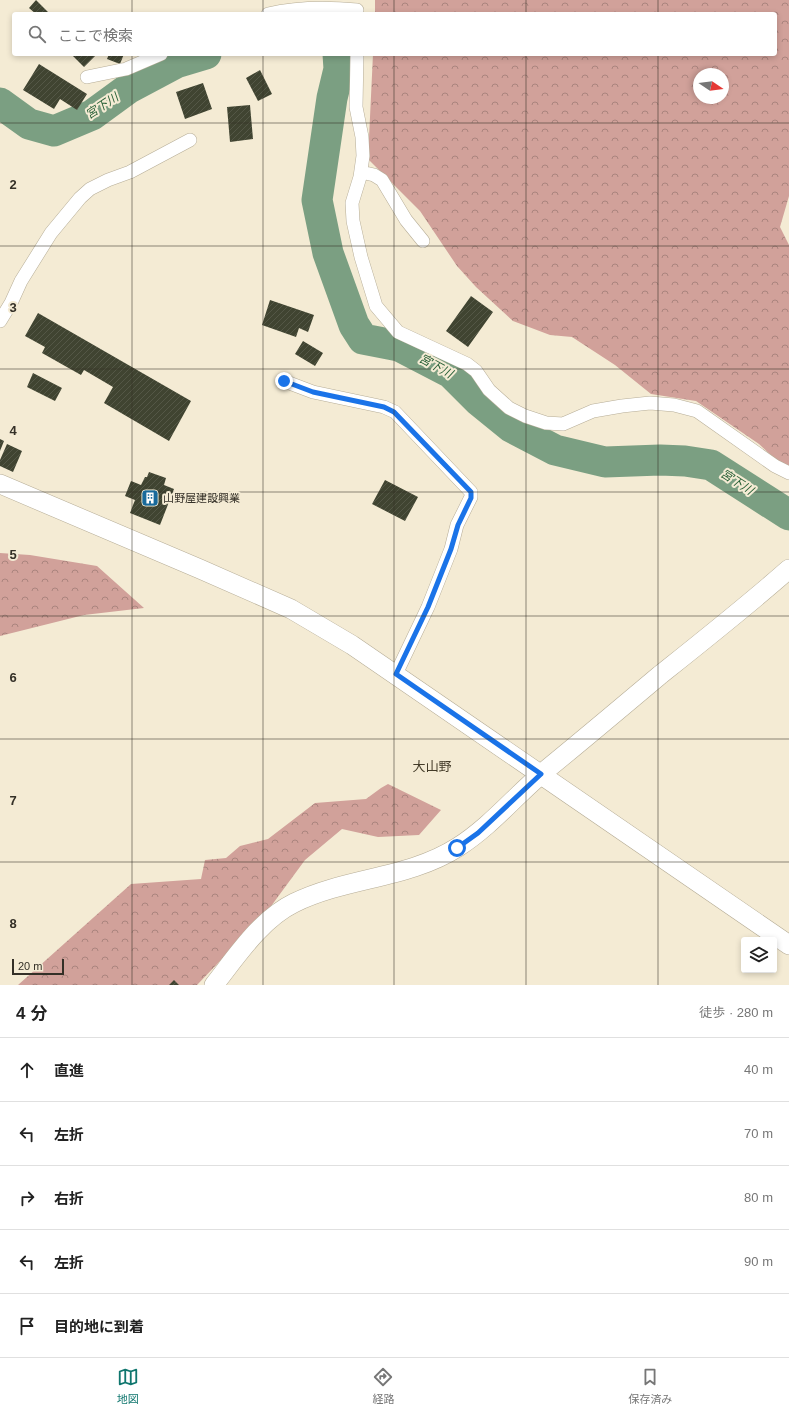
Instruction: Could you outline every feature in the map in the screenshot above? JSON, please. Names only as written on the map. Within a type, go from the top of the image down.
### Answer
[{"type":"street","points":[[276,12],[284,10],[357,8]]},
{"type":"street","points":[[87,77],[126,69],[156,56]]},
{"type":"street","points":[[357,56],[356,107],[362,137],[363,156],[361,172],[352,203],[353,221],[361,258],[376,306],[398,332],[467,364],[476,371],[489,390],[508,408],[525,416],[546,423],[563,424],[593,411],[650,404],[674,406],[697,411],[775,466],[789,473]]},
{"type":"street","points":[[0,321],[11,303],[20,281],[51,233],[80,198],[90,189],[108,180],[130,172],[190,140]]},
{"type":"street","points":[[361,172],[374,175],[382,180],[406,220],[423,240]]},
{"type":"street","points":[[284,381],[313,392],[384,407],[394,412],[471,492],[471,498],[458,525],[451,549],[428,607],[396,674]]},
{"type":"street","points":[[0,484],[291,609],[352,645],[396,674],[789,945]]},
{"type":"street","points":[[214,985],[258,932],[276,915],[293,903],[325,890],[406,871],[444,855],[478,833],[541,774],[659,676],[747,606],[789,569]]},
{"type":"green space","points":[[375,0],[789,0],[789,196],[780,227],[789,245],[789,467],[778,462],[759,444],[696,401],[651,394],[615,365],[572,337],[550,335],[513,321],[476,287],[457,266],[420,211],[368,159],[373,56],[777,56],[777,12],[375,12]]},
{"type":"green space","points":[[0,553],[30,555],[97,566],[144,608],[84,615],[0,636]]},
{"type":"green space","points":[[388,784],[441,810],[419,835],[378,837],[342,829],[305,860],[266,913],[197,985],[18,985],[131,884],[201,879],[205,860],[226,858],[240,846],[268,839],[315,803],[366,799]]},
{"type":"building","points":[[36,0],[48,12],[34,12],[29,8]]},
{"type":"building","points":[[73,56],[95,56],[84,67]]},
{"type":"building","points":[[108,56],[123,56],[120,64],[107,59]]},
{"type":"building","points":[[39,64],[87,94],[77,110],[60,99],[54,109],[23,90]]},
{"type":"building","points":[[260,70],[272,94],[258,101],[246,78]]},
{"type":"building","points":[[203,83],[212,109],[185,119],[176,92]]},
{"type":"building","points":[[250,105],[253,139],[230,142],[227,107]]},
{"type":"building","points":[[471,296],[493,312],[468,347],[446,331]]},
{"type":"building","points":[[270,300],[314,315],[308,332],[299,328],[296,337],[262,325]]},
{"type":"building","points":[[38,313],[191,401],[169,441],[104,403],[113,387],[84,370],[81,375],[42,353],[45,347],[25,336]]},
{"type":"building","points":[[303,341],[323,353],[315,366],[295,354]]},
{"type":"building","points":[[33,373],[62,388],[55,401],[27,387]]},
{"type":"building","points":[[0,439],[4,441],[0,451]]},
{"type":"building","points":[[7,444],[22,451],[13,472],[0,466],[0,460]]},
{"type":"building","name":"山野屋建設興業","points":[[149,472],[166,478],[164,485],[174,489],[160,525],[130,513],[135,500],[125,496],[131,481],[141,485]]},
{"type":"building","points":[[385,480],[418,497],[405,521],[372,504]]},
{"type":"building","points":[[174,980],[179,985],[169,985]]},
{"type":"waterway","name":"宮下川","points":[[0,103],[29,124],[54,131],[92,115],[129,88],[176,63],[199,56]]},
{"type":"waterway","name":"宮下川","points":[[338,56],[339,69],[332,98],[317,200],[328,253],[354,325],[363,339],[399,346],[451,373],[479,401],[511,427],[555,450],[605,462],[660,460],[685,461],[711,465],[789,515]]},
{"type":"place","name":"山野屋建設興業","points":[[150,498]]},
{"type":"district","name":"大山野","points":[[432,766]]},
{"type":"route","points":[[284,381],[313,392],[384,407],[394,412],[471,492],[471,498],[458,525],[451,549],[428,607],[396,674],[541,774],[478,833],[457,848]]}]
